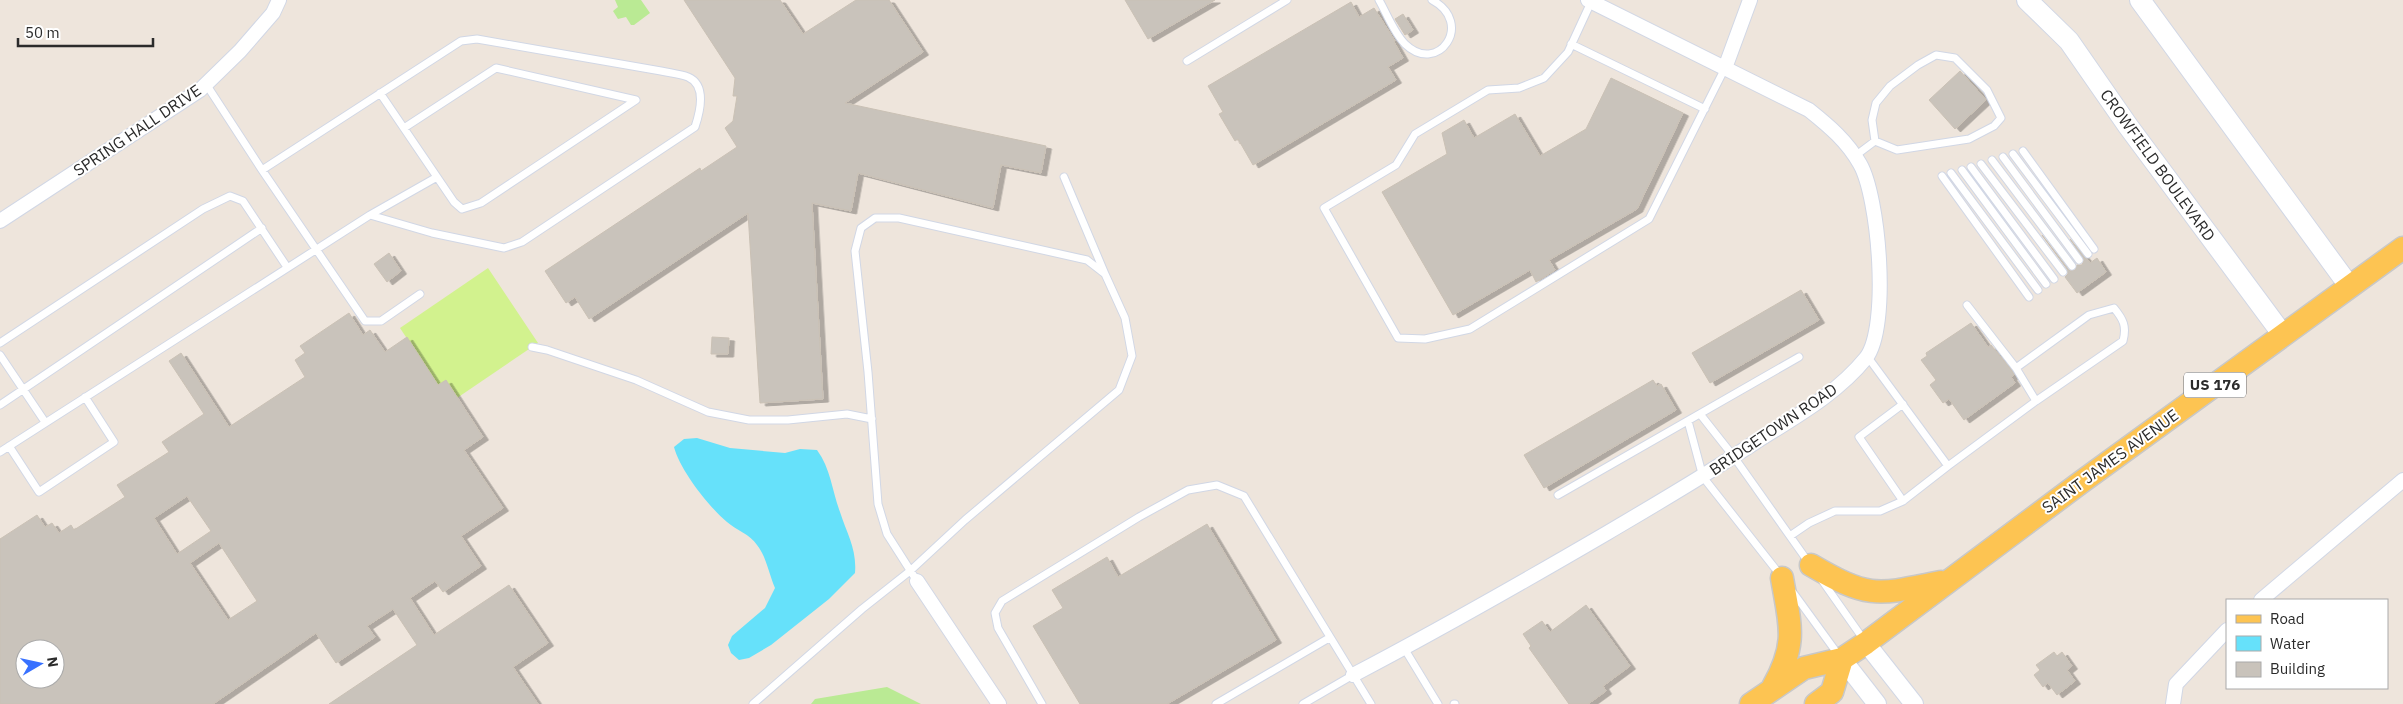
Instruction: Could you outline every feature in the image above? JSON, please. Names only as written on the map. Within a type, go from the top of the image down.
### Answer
[{"type":"main road","name":"CROWFIELD BOULEVARD","points":[[2027,0],[2069,41],[2128,126],[2283,335]]},
{"type":"main road","points":[[2140,0],[2350,286]]},
{"type":"main road","name":"SAINT JAMES AVENUE","points":[[1751,704],[1804,668],[1842,659],[1866,643],[1947,581],[2403,248]]},
{"type":"main road","points":[[1811,565],[1843,584],[1864,592],[1886,593],[1947,581]]},
{"type":"main road","points":[[1772,690],[1786,666],[1792,634],[1782,578]]},
{"type":"main road","points":[[1816,704],[1832,692],[1842,659]]},
{"type":"street","name":"SPRING HALL DRIVE","points":[[0,221],[200,90],[262,26],[273,13],[279,0]]},
{"type":"street","name":"BRIDGETOWN ROAD","points":[[1353,675],[1479,608],[1703,477],[1836,390],[1867,356],[1879,317],[1880,268],[1873,210],[1861,166],[1839,134],[1809,110],[1590,0]]},
{"type":"street","points":[[1725,68],[1750,0]]},
{"type":"street","points":[[2262,599],[2403,480]]},
{"type":"street","points":[[914,576],[999,704]]},
{"type":"street","points":[[2173,704],[2176,684],[2226,631]]},
{"type":"street","points":[[1866,643],[1914,704]]},
{"type":"street","points":[[1842,659],[1877,704]]},
{"type":"lane","points":[[1187,61],[1287,0]]},
{"type":"lane","points":[[1379,0],[1403,42],[1413,51],[1424,55],[1436,53],[1446,44],[1451,27],[1450,16],[1443,6],[1432,0]]},
{"type":"lane","points":[[1590,0],[1568,52],[1544,78],[1518,88],[1488,90],[1415,134],[1396,165],[1324,208],[1398,338],[1426,339],[1470,329],[1649,219],[1725,68]]},
{"type":"lane","points":[[262,170],[461,41],[477,39],[661,70],[690,78],[700,91],[702,109],[695,127],[522,242],[504,248],[432,233],[370,215]]},
{"type":"lane","points":[[1572,44],[1705,109]]},
{"type":"lane","points":[[1936,55],[1955,58],[1987,90],[2002,118],[1994,126],[1969,139],[1897,150],[1875,141],[1872,120],[1876,103],[1890,86],[1918,65],[1936,55]]},
{"type":"lane","points":[[380,93],[454,202],[462,209],[481,203],[636,100],[496,68],[404,128]]},
{"type":"lane","points":[[206,84],[365,321],[381,321],[420,294]]},
{"type":"lane","points":[[1854,156],[1875,141]]},
{"type":"lane","points":[[2023,151],[2094,249]]},
{"type":"lane","points":[[2013,154],[2088,254]]},
{"type":"lane","points":[[2003,157],[2080,260]]},
{"type":"lane","points":[[1992,160],[2072,266]]},
{"type":"lane","points":[[1981,164],[2063,272]]},
{"type":"lane","points":[[1971,167],[2054,279]]},
{"type":"lane","points":[[1962,170],[2046,284]]},
{"type":"lane","points":[[1951,173],[2038,290]]},
{"type":"lane","points":[[0,452],[316,248],[437,176]]},
{"type":"lane","points":[[753,704],[862,609],[914,576],[966,520],[1119,390],[1132,356],[1125,318],[1064,176]]},
{"type":"lane","points":[[1942,176],[2029,297]]},
{"type":"lane","points":[[0,344],[203,209],[230,196],[243,200],[286,267]]},
{"type":"lane","points":[[914,576],[887,534],[878,504],[872,419],[855,251],[860,228],[875,218],[899,218],[1086,260],[1106,274]]},
{"type":"lane","points":[[0,405],[262,228]]},
{"type":"lane","points":[[1966,305],[2016,368],[2036,401]]},
{"type":"lane","points":[[1790,536],[1809,523],[1835,511],[1880,511],[1902,501],[2036,401],[2123,341],[2126,332],[2124,319],[2114,308],[2089,315],[2016,368]]},
{"type":"lane","points":[[532,347],[547,350],[636,380],[708,412],[749,420],[788,420],[847,414],[872,419]]},
{"type":"lane","points":[[0,355],[45,422]]},
{"type":"lane","points":[[1867,356],[1948,466]]},
{"type":"lane","points":[[1558,495],[1799,357]]},
{"type":"lane","points":[[9,446],[39,492],[114,442],[84,397]]},
{"type":"lane","points":[[1902,501],[1859,437],[1903,404]]},
{"type":"lane","points":[[1700,414],[1734,456],[1866,643]]},
{"type":"lane","points":[[1688,420],[1703,477],[1842,659]]},
{"type":"lane","points":[[1042,704],[998,628],[995,613],[1002,601],[1138,517],[1188,490],[1217,485],[1244,496],[1371,704]]},
{"type":"lane","points":[[1216,704],[1329,638]]},
{"type":"lane","points":[[1404,648],[1438,704]]},
{"type":"lane","points":[[1303,704],[1353,675]]},
{"type":"green space","points":[[615,0],[641,0],[650,13],[634,25],[631,25],[626,17],[618,19],[613,11],[618,7]]},
{"type":"green space","points":[[488,268],[538,343],[457,398],[439,387],[400,328]]},
{"type":"green space","points":[[887,687],[921,704],[811,704],[815,699]]},
{"type":"water","points":[[697,438],[730,448],[785,453],[800,449],[817,450],[828,472],[853,549],[855,573],[829,599],[771,645],[749,658],[739,660],[731,653],[728,645],[732,636],[765,608],[775,588],[765,560],[757,545],[751,538],[727,522],[712,507],[688,477],[682,466],[674,447],[684,439]]},
{"type":"building","points":[[684,0],[780,0],[803,34],[856,0],[889,0],[923,52],[845,103],[1046,146],[1041,173],[1001,165],[993,208],[858,173],[851,211],[812,203],[823,399],[760,403],[748,213],[589,319],[575,297],[566,303],[545,271],[700,168],[701,171],[737,147],[725,128],[733,121],[737,96],[733,96],[735,78]]},
{"type":"building","points":[[1125,0],[1215,0],[1148,39]]},
{"type":"building","points":[[1351,2],[1359,17],[1374,8],[1395,41],[1403,58],[1388,67],[1396,80],[1253,165],[1238,139],[1235,141],[1219,114],[1223,112],[1208,86]]},
{"type":"building","points":[[1403,14],[1413,30],[1405,35],[1395,19]]},
{"type":"building","points":[[1960,71],[1986,100],[1955,129],[1929,100]]},
{"type":"building","points":[[1611,78],[1683,113],[1637,209],[1549,260],[1555,270],[1536,282],[1530,270],[1453,315],[1382,192],[1447,154],[1442,133],[1464,120],[1474,138],[1515,114],[1540,156],[1586,129]]},
{"type":"building","points":[[2042,235],[2070,271],[2075,270],[2077,265],[2082,265],[2084,260],[2070,239],[2090,263],[2097,258],[2106,272],[2077,293],[2065,277],[2068,274],[2067,269]]},
{"type":"building","points":[[389,253],[401,271],[387,282],[374,264]]},
{"type":"building","points":[[1801,290],[1819,320],[1710,383],[1692,353]]},
{"type":"building","points":[[349,313],[363,335],[370,330],[385,352],[407,337],[438,385],[446,380],[483,437],[464,450],[503,508],[461,536],[481,566],[443,592],[435,581],[410,598],[434,635],[509,585],[548,643],[513,667],[538,704],[329,704],[417,645],[393,609],[367,626],[375,637],[336,663],[316,633],[213,704],[0,704],[0,539],[37,515],[45,527],[52,523],[59,533],[71,525],[74,530],[125,497],[117,485],[169,452],[162,442],[204,414],[169,361],[181,353],[229,427],[305,377],[295,360],[305,353],[300,346]],"holes":[[[187,496],[211,531],[177,554],[154,518]],[[219,543],[257,601],[228,620],[190,563]]]},
{"type":"building","points":[[1971,323],[1988,347],[1991,345],[2012,371],[2014,375],[2011,377],[2015,383],[1964,420],[1949,399],[1943,403],[1930,385],[1936,380],[1921,360],[1927,356],[1926,353]]},
{"type":"building","points":[[712,337],[729,338],[728,354],[711,354]]},
{"type":"building","points":[[1653,380],[1657,386],[1661,384],[1676,410],[1544,488],[1524,455]]},
{"type":"building","points":[[1207,524],[1276,640],[1167,704],[1080,704],[1033,626],[1063,608],[1052,590],[1107,557],[1118,577]]},
{"type":"building","points":[[1586,605],[1630,666],[1603,686],[1606,691],[1588,704],[1569,704],[1529,648],[1531,646],[1523,634],[1542,621],[1550,632]]},
{"type":"building","points":[[2054,652],[2057,656],[2062,652],[2072,666],[2067,670],[2075,681],[2057,695],[2048,683],[2043,687],[2034,675],[2040,670],[2036,665]]}]
